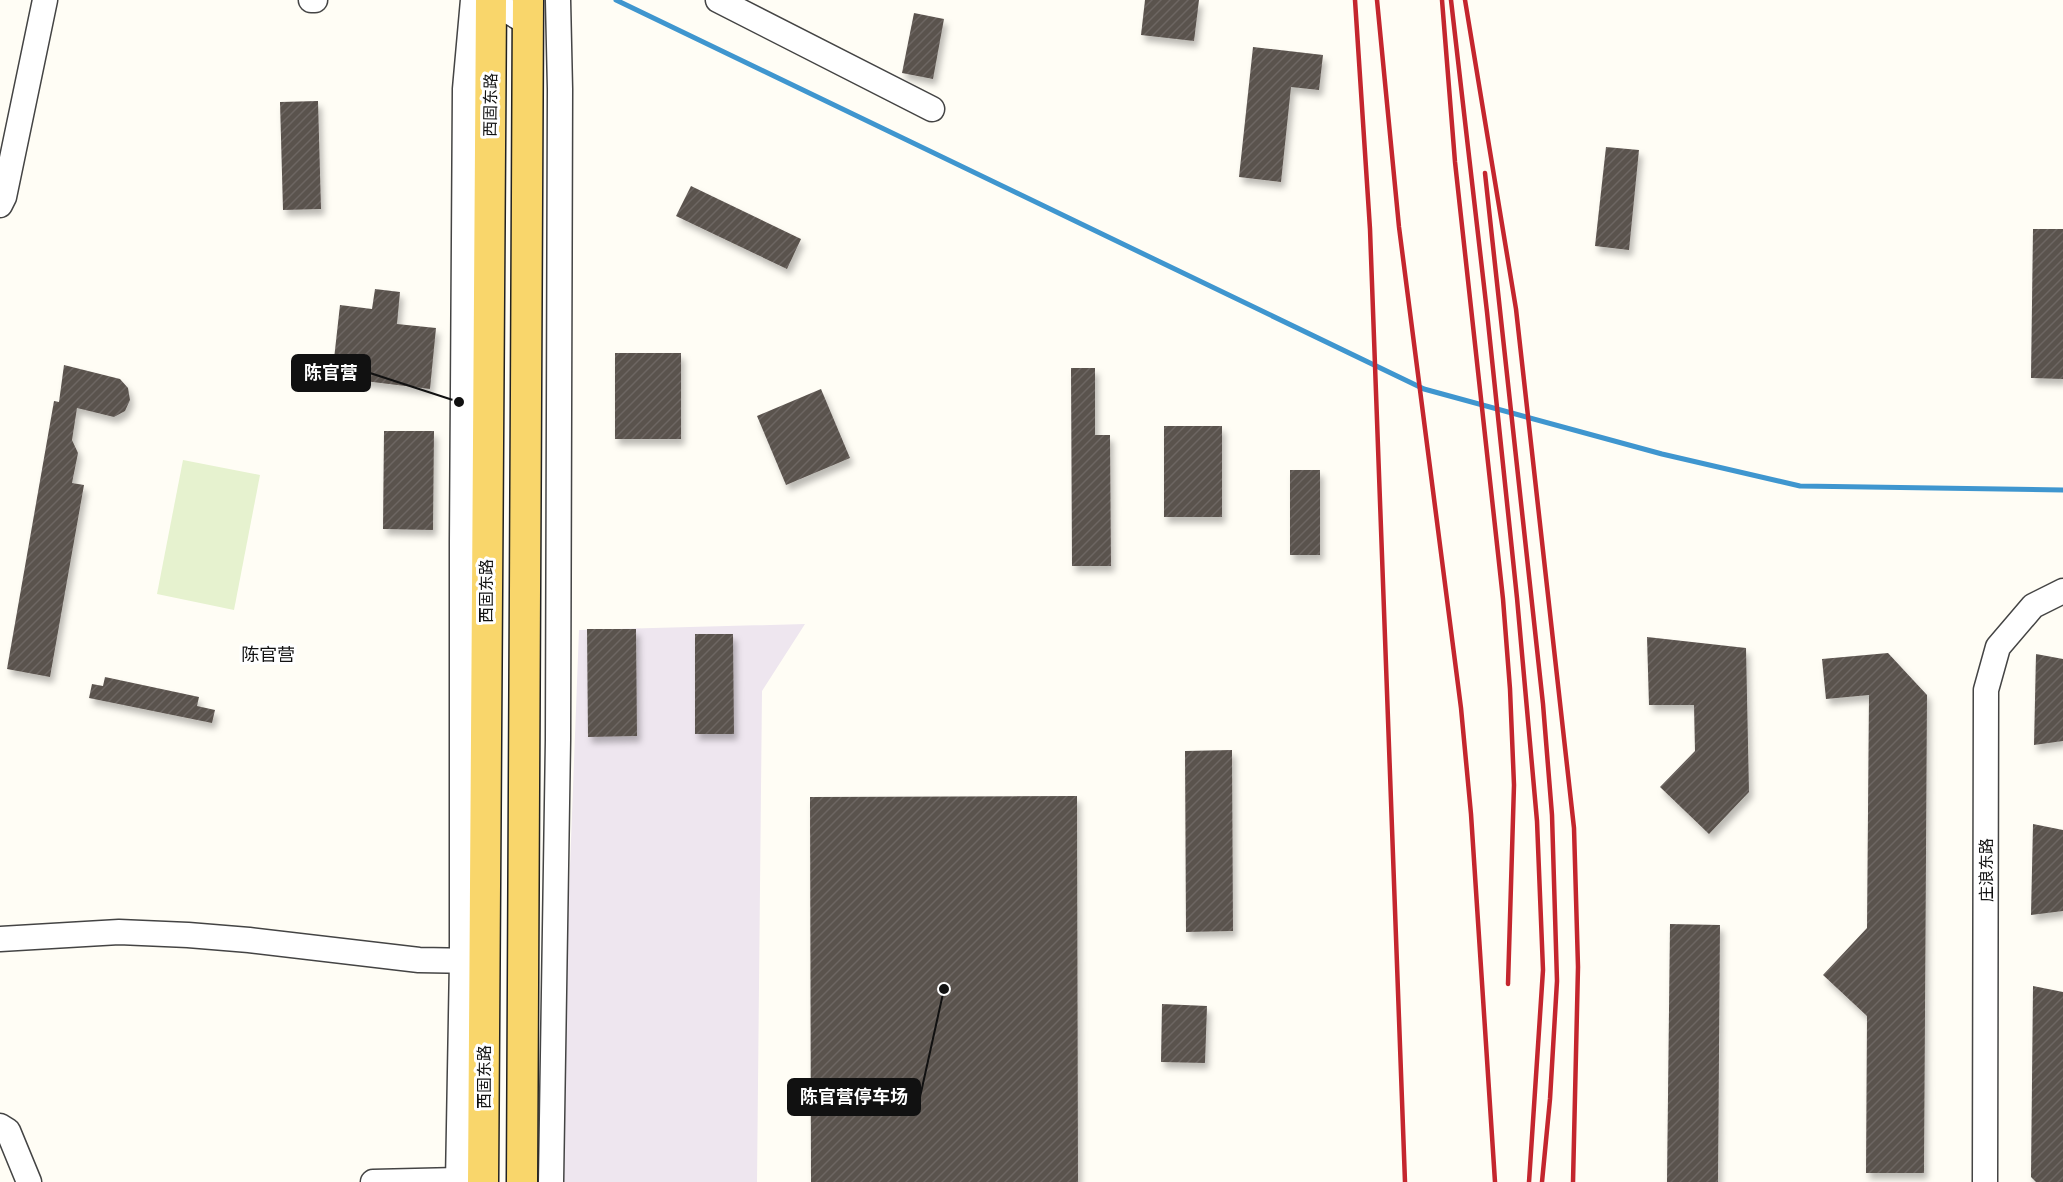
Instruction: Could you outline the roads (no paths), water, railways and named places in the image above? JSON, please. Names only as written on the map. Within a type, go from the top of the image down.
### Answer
[{"type":"main road","name":"西固东路","points":[[467,1181],[486,503],[486,0]]},
{"type":"main road","points":[[522,1182],[528,11]]},
{"type":"street","points":[[0,205],[4,197],[45,0]]},
{"type":"street","points":[[486,0],[528,11]]},
{"type":"street","points":[[718,0],[932,110]]},
{"type":"street","points":[[551,1182],[558,740],[560,124],[558,4]]},
{"type":"street","name":"庄浪东路","points":[[1985,1182],[1986,690],[1998,647],[2033,606],[2063,591]]},
{"type":"street","points":[[0,939],[119,932],[177,934],[419,960],[474,961]]},
{"type":"street","points":[[0,1126],[8,1131],[29,1182]]},
{"type":"street","points":[[373,1182],[467,1181]]},
{"type":"waterway","points":[[616,0],[1424,389],[1662,454],[1800,486],[2063,490]]},
{"type":"railway","points":[[1355,0],[1370,229],[1405,1182]]},
{"type":"railway","points":[[1377,0],[1399,227],[1461,708],[1471,814],[1495,1182]]},
{"type":"railway","points":[[1442,0],[1455,162],[1503,599],[1510,689],[1514,785],[1508,984]]},
{"type":"railway","points":[[1451,0],[1517,598],[1537,821],[1543,970],[1529,1182]]},
{"type":"railway","points":[[1465,0],[1516,309],[1574,828],[1578,967],[1573,1182]]},
{"type":"railway","points":[[1485,173],[1543,704],[1552,815],[1557,981],[1550,1099],[1542,1182]]},
{"type":"place","name":"陈官营","points":[[459,402]]},
{"type":"place","name":"陈官营停车场","points":[[944,989]]},
{"type":"district","name":"陈官营","points":[[268,654]]}]
